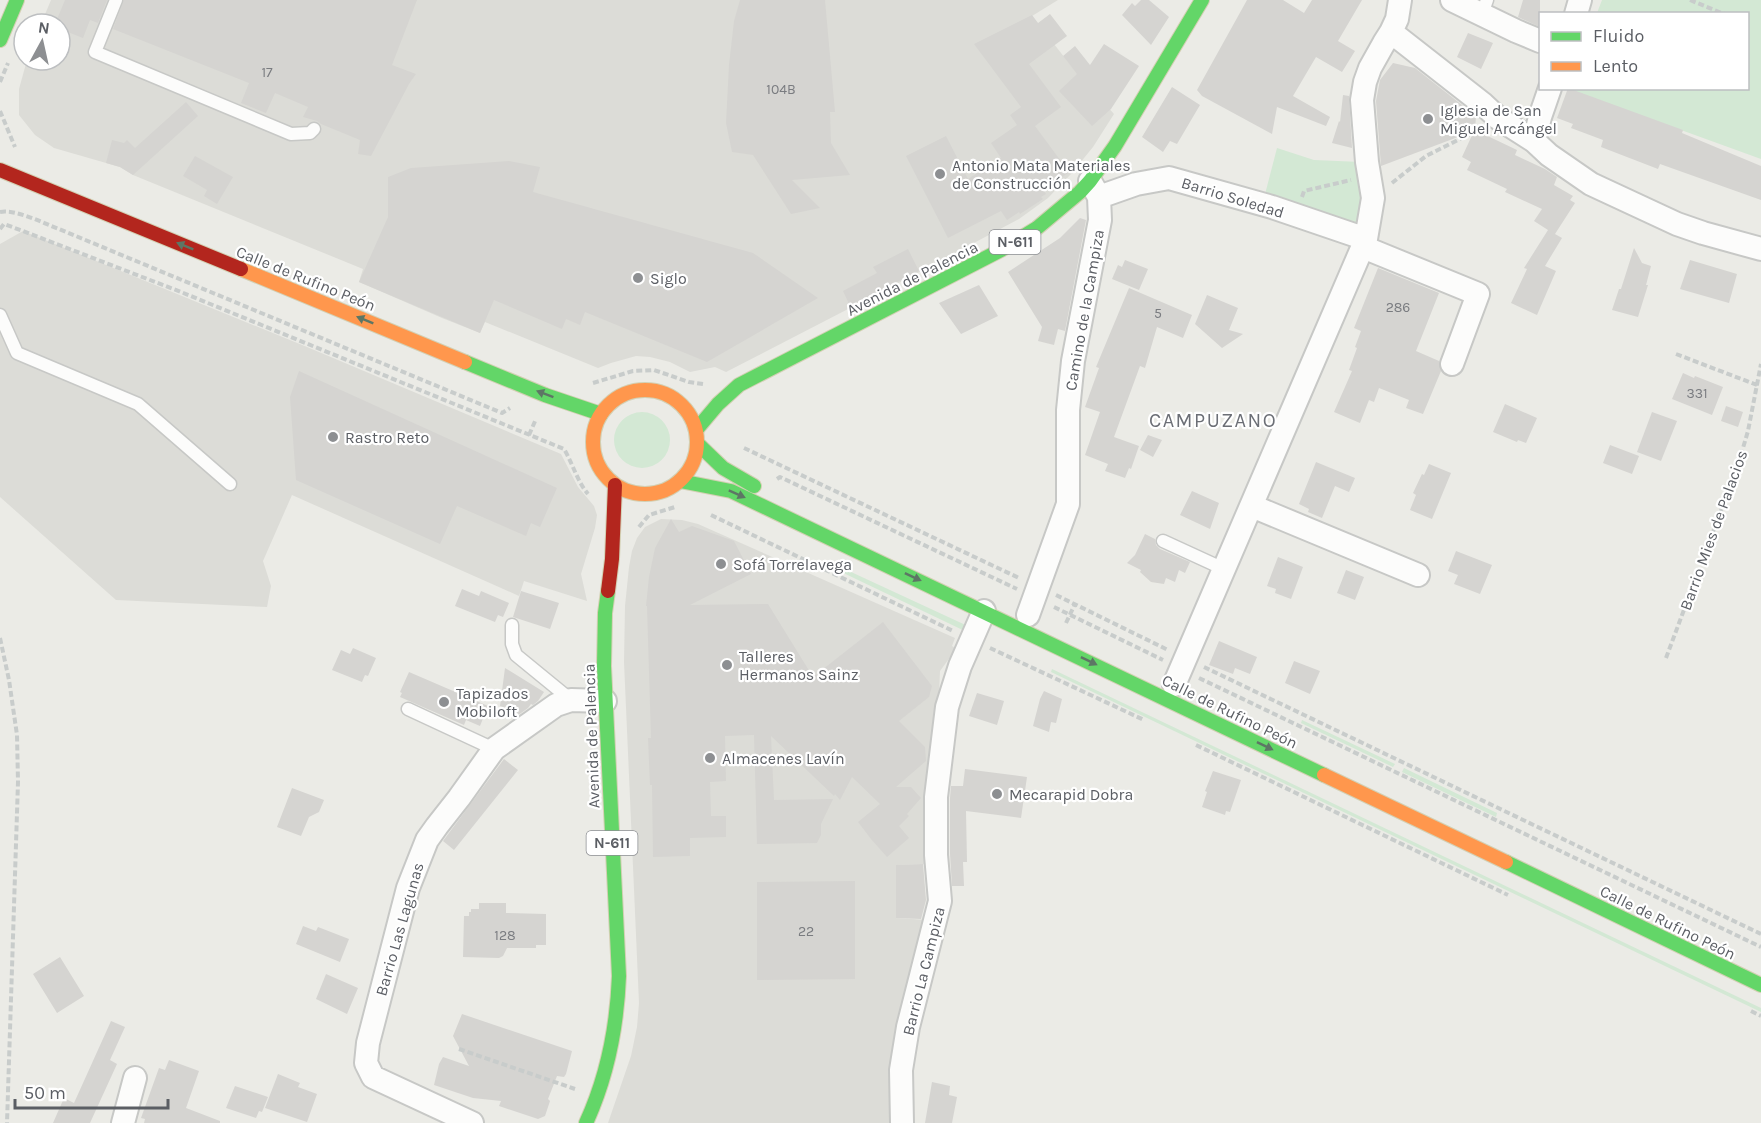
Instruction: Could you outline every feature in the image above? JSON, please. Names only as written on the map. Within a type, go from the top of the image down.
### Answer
[{"type":"main road","points":[[0,40],[17,0]]},
{"type":"main road","name":"Avenida de Palencia","points":[[696,436],[718,404],[739,385],[1001,250],[1037,228],[1080,192],[1094,189],[1115,146],[1202,0]]},
{"type":"main road","name":"Calle de Rufino Peón","points":[[0,170],[545,395],[601,414]]},
{"type":"main road","name":"Avenida de Palencia","points":[[709,388],[739,385]]},
{"type":"main road","points":[[680,481],[669,489],[641,500],[604,476],[597,464],[588,434],[612,401],[627,393],[644,390],[661,392],[676,400],[688,413],[696,436],[714,461],[736,479],[764,491]]},
{"type":"main road","points":[[676,400],[694,396]]},
{"type":"main road","name":"N-611","points":[[680,481],[692,464],[696,436]]},
{"type":"main road","name":"Calle de Rufino Peón","points":[[680,481],[731,491],[984,610],[1761,985]]},
{"type":"main road","name":"Avenida de Palencia","points":[[585,1123],[605,1076],[614,1044],[618,1010],[604,630],[606,595],[612,558],[615,485]]},
{"type":"main road","name":"Avenida de Palencia","points":[[612,558],[631,530]]},
{"type":"street","points":[[1178,677],[1364,243],[1373,198],[1362,117],[1362,100],[1370,68],[1397,19],[1400,0]]},
{"type":"street","points":[[1452,0],[1484,7],[1516,31],[1539,41]]},
{"type":"street","points":[[1391,32],[1498,118],[1534,141],[1577,175],[1606,192],[1677,224],[1761,249]]},
{"type":"street","points":[[1534,141],[1549,90]]},
{"type":"street","name":"Barrio Soledad","points":[[1094,189],[1169,178],[1296,215],[1364,243]]},
{"type":"street","name":"Camino de la Campiza","points":[[1031,606],[1068,504],[1069,400],[1073,361],[1100,220],[1094,189]]},
{"type":"street","points":[[1364,243],[1478,294],[1452,364]]},
{"type":"street","points":[[1252,506],[1418,575]]},
{"type":"street","name":"Barrio La Campiza","points":[[902,1123],[901,1070],[908,1027],[940,901],[936,855],[936,797],[947,707],[960,666],[984,610]]},
{"type":"street","name":"Barrio Las Lagunas","points":[[472,1123],[412,1093],[373,1077],[366,1063],[368,1043],[408,888],[427,840],[494,749],[556,705],[571,700],[605,701]]},
{"type":"street","points":[[123,1123],[135,1078]]},
{"type":"lane","points":[[116,0],[95,52],[291,134],[310,133],[314,129]]},
{"type":"lane","points":[[0,315],[17,353],[138,404],[230,484]]},
{"type":"lane","points":[[1163,541],[1224,569]]},
{"type":"lane","points":[[512,625],[512,644],[516,655],[571,700]]},
{"type":"lane","points":[[408,709],[494,749]]},
{"type":"path","points":[[1690,0],[1719,12]]},
{"type":"path","points":[[1373,198],[1426,156],[1498,118]]},
{"type":"path","points":[[1296,215],[1304,191],[1369,175]]},
{"type":"path","points":[[0,212],[18,214],[59,229],[502,413],[512,407]]},
{"type":"path","points":[[0,229],[4,224],[86,255],[564,449],[571,460],[574,473],[590,496]]},
{"type":"path","points":[[1676,354],[1757,385]]},
{"type":"path","name":"Barrio Mies de Palacios","points":[[1666,658],[1738,465],[1748,430],[1761,364]]},
{"type":"path","points":[[594,382],[633,371],[654,370],[709,388]]},
{"type":"path","points":[[743,448],[1031,606],[1178,677],[1761,934]]},
{"type":"path","points":[[764,491],[780,477],[1031,606],[1178,677],[1761,947]]},
{"type":"path","points":[[631,530],[649,515],[681,507]]},
{"type":"path","points":[[710,514],[1153,724]]},
{"type":"path","points":[[0,638],[17,735],[18,782],[7,1123]]},
{"type":"path","points":[[1194,744],[1517,899]]},
{"type":"path","points":[[1750,1011],[1761,1016]]},
{"type":"path","points":[[459,1049],[598,1096]]},
{"type":"shaded area","points":[[51,0],[1058,0],[1032,16],[1072,67],[1114,114],[1093,147],[1071,174],[1048,198],[1019,219],[726,372],[715,367],[690,372],[670,362],[636,356],[598,368],[485,322],[480,333],[442,318],[359,282],[363,269],[133,175],[120,167],[54,148],[35,135],[19,115],[19,89],[24,72],[72,72],[72,12],[46,12]]},
{"type":"shaded area","name":"Rastro Reto","points":[[23,231],[561,454],[578,487],[594,506],[597,515],[581,574],[587,601],[524,581],[519,596],[292,495],[263,561],[271,586],[267,607],[116,600],[0,497],[0,244]]},
{"type":"shaded area","name":"Almacenes Lavín","points":[[661,519],[682,520],[698,524],[955,638],[952,646],[955,648],[940,671],[932,864],[896,866],[896,918],[928,920],[895,1123],[608,1123],[631,1056],[639,1003],[624,662],[625,606],[629,567],[637,538],[645,527]]},
{"type":"green space","points":[[1602,0],[1761,0],[1761,159],[1571,90],[1749,90],[1749,12],[1597,12]]},
{"type":"green space","points":[[1277,148],[1314,160],[1361,162],[1365,207],[1357,225],[1263,202]]},
{"type":"green space","points":[[642,412],[653,414],[662,420],[668,429],[670,440],[668,451],[662,460],[653,466],[642,468],[631,466],[622,460],[616,451],[614,440],[616,429],[622,420],[631,414]]},
{"type":"green space","points":[[836,565],[972,628],[969,633],[835,569]]},
{"type":"green space","points":[[1052,669],[1761,1008],[1761,1012],[1051,672]]},
{"type":"green space","points":[[1302,720],[1395,764],[1393,767],[1301,723]]},
{"type":"green space","points":[[1404,768],[1497,813],[1496,817],[1402,772]]},
{"type":"building","points":[[65,0],[107,0],[98,23],[90,20],[83,38],[72,34],[72,12],[60,12]]},
{"type":"building","points":[[124,0],[417,0],[392,65],[416,74],[371,156],[358,154],[360,140],[303,117],[308,107],[275,93],[266,113],[241,103],[249,83],[113,29]]},
{"type":"building","points":[[740,0],[825,0],[835,112],[830,112],[831,143],[850,175],[792,180],[820,208],[791,214],[753,155],[732,152],[726,123],[729,65],[734,21]]},
{"type":"building","points":[[1141,0],[1149,0],[1169,17],[1151,45],[1122,15],[1132,3],[1135,6]]},
{"type":"building","points":[[1247,0],[1283,0],[1304,13],[1312,0],[1362,0],[1338,41],[1355,51],[1342,72],[1316,57],[1293,96],[1330,117],[1326,126],[1277,107],[1272,134],[1202,96],[1197,90]]},
{"type":"building","points":[[1523,0],[1540,0],[1539,27],[1518,17]]},
{"type":"building","points":[[1050,14],[1067,36],[1029,64],[1061,107],[1035,126],[1069,172],[1044,191],[1046,194],[1041,197],[1043,199],[1020,214],[1019,212],[1007,220],[1001,211],[948,238],[906,156],[946,136],[968,179],[1001,158],[991,143],[1017,125],[1010,115],[1021,107],[974,44],[1032,15],[1038,23]]},
{"type":"building","points":[[1468,33],[1493,43],[1481,69],[1457,57]]},
{"type":"building","points":[[1104,44],[1139,66],[1111,109],[1092,126],[1059,91],[1077,74],[1063,56],[1075,46],[1090,65]]},
{"type":"building","points":[[1393,63],[1415,68],[1476,116],[1475,130],[1517,150],[1515,155],[1557,177],[1554,185],[1573,196],[1570,200],[1575,203],[1555,234],[1562,238],[1545,266],[1556,271],[1537,315],[1511,303],[1527,269],[1524,268],[1548,230],[1534,221],[1542,209],[1505,192],[1507,189],[1467,170],[1471,162],[1462,157],[1474,131],[1381,166],[1376,101],[1380,80]]},
{"type":"building","points":[[1172,87],[1200,105],[1177,144],[1170,141],[1163,152],[1142,137]]},
{"type":"building","points":[[1567,90],[1573,90],[1683,130],[1682,133],[1761,166],[1761,200],[1660,164],[1658,169],[1601,147],[1603,140],[1571,128],[1573,124],[1557,118]]},
{"type":"building","points":[[1343,95],[1349,96],[1352,148],[1332,143],[1340,122]]},
{"type":"building","points":[[186,102],[198,116],[133,175],[120,167],[106,163],[112,140],[124,143],[127,140],[135,148]]},
{"type":"building","points":[[195,156],[233,177],[217,204],[204,196],[207,190],[183,176]]},
{"type":"building","points":[[509,161],[540,167],[533,192],[753,253],[818,298],[707,362],[585,312],[580,325],[566,319],[562,329],[494,300],[480,333],[359,282],[388,217],[388,177],[411,168]]},
{"type":"building","points":[[1080,218],[1086,220],[1065,331],[1058,329],[1054,345],[1038,341],[1042,327],[1008,272],[1060,238]]},
{"type":"building","points":[[1634,248],[1642,263],[1651,266],[1638,317],[1612,310]]},
{"type":"building","points":[[908,249],[919,271],[850,306],[843,291],[877,273],[873,267]]},
{"type":"building","points":[[1125,260],[1148,269],[1139,290],[1112,279],[1118,265],[1122,267]]},
{"type":"building","points":[[1690,260],[1737,274],[1729,303],[1680,289]]},
{"type":"building","points":[[1378,268],[1439,293],[1416,351],[1439,361],[1441,371],[1423,414],[1406,408],[1409,400],[1379,388],[1374,402],[1369,400],[1360,423],[1334,412],[1352,371],[1349,370],[1361,331],[1354,328]]},
{"type":"building","points":[[979,285],[998,316],[961,334],[939,303]]},
{"type":"building","points":[[1129,288],[1192,315],[1183,338],[1157,327],[1145,368],[1140,366],[1114,437],[1139,446],[1131,469],[1129,468],[1125,478],[1105,471],[1108,464],[1085,455],[1100,412],[1085,407],[1099,368],[1096,367]]},
{"type":"building","points":[[1207,295],[1238,308],[1229,330],[1243,334],[1222,348],[1195,324]]},
{"type":"building","name":"Rastro Reto","points":[[299,371],[557,488],[540,527],[531,523],[526,536],[457,506],[440,544],[296,480],[290,397]]},
{"type":"building","points":[[1683,373],[1723,387],[1712,415],[1672,399]]},
{"type":"building","points":[[1505,404],[1537,418],[1526,443],[1518,440],[1517,442],[1493,432]]},
{"type":"building","points":[[1726,406],[1743,412],[1738,427],[1721,421]]},
{"type":"building","points":[[1652,412],[1677,421],[1661,461],[1637,452]]},
{"type":"building","points":[[1148,435],[1162,440],[1153,457],[1140,450]]},
{"type":"building","points":[[1610,445],[1639,456],[1632,474],[1603,463]]},
{"type":"building","points":[[1316,462],[1355,478],[1349,492],[1335,486],[1322,518],[1308,512],[1309,509],[1299,504]]},
{"type":"building","points":[[1429,464],[1451,473],[1432,519],[1410,510],[1416,495],[1413,493]]},
{"type":"building","points":[[1192,491],[1219,503],[1210,529],[1180,515]]},
{"type":"building","points":[[671,519],[679,532],[692,526],[734,541],[751,574],[690,605],[768,604],[813,677],[883,622],[932,686],[929,697],[899,721],[925,747],[926,761],[896,787],[911,787],[921,798],[899,826],[909,838],[887,857],[858,822],[880,804],[852,777],[840,800],[771,736],[774,800],[833,799],[821,824],[821,835],[817,843],[757,844],[754,735],[725,736],[726,781],[710,782],[711,816],[726,816],[726,837],[690,838],[690,856],[653,857],[646,606],[655,548]]},
{"type":"building","points":[[1145,534],[1155,539],[1160,549],[1190,562],[1185,573],[1179,570],[1175,582],[1166,578],[1164,584],[1151,582],[1140,572],[1141,570],[1127,563],[1135,555]]},
{"type":"building","points":[[1456,551],[1492,565],[1480,594],[1454,584],[1458,575],[1448,571]]},
{"type":"building","points":[[1278,557],[1303,567],[1291,599],[1275,593],[1276,589],[1267,586]]},
{"type":"building","points":[[1346,570],[1364,577],[1355,600],[1337,593]]},
{"type":"building","points":[[462,589],[479,596],[481,591],[509,603],[503,617],[498,615],[495,622],[455,606]]},
{"type":"building","points":[[521,591],[559,603],[550,629],[513,617]]},
{"type":"building","points":[[1219,641],[1257,657],[1250,674],[1235,668],[1233,674],[1209,665]]},
{"type":"building","points":[[353,648],[376,658],[368,676],[365,675],[362,682],[332,670],[341,650],[350,654]]},
{"type":"building","points":[[1294,661],[1320,671],[1310,694],[1285,683]]},
{"type":"building","points":[[505,668],[544,692],[538,701],[517,716],[500,706]]},
{"type":"building","name":"Tapizados Mobiloft","points":[[409,672],[488,706],[480,726],[466,720],[464,725],[400,697]]},
{"type":"building","points":[[1044,691],[1062,699],[1056,723],[1051,722],[1049,732],[1033,726]]},
{"type":"building","points":[[977,693],[1004,701],[997,725],[969,716]]},
{"type":"building","points":[[504,759],[518,770],[454,850],[443,841]]},
{"type":"building","points":[[965,769],[1027,777],[1021,818],[966,811],[967,862],[963,862],[964,886],[952,886],[951,786],[963,786]]},
{"type":"building","points":[[1213,771],[1241,780],[1230,812],[1226,811],[1225,815],[1202,807],[1207,792],[1205,791]]},
{"type":"building","points":[[292,788],[324,800],[319,812],[309,817],[301,836],[277,827]]},
{"type":"building","points":[[923,864],[926,900],[921,919],[896,918],[896,865]]},
{"type":"building","points":[[855,881],[855,979],[757,980],[757,882]]},
{"type":"building","points":[[479,903],[506,903],[506,913],[546,914],[546,945],[536,945],[536,948],[507,948],[503,956],[499,958],[463,957],[464,916],[469,916],[471,909],[479,909]]},
{"type":"building","points":[[303,926],[316,931],[318,927],[349,939],[340,962],[296,944]]},
{"type":"building","points":[[60,957],[84,996],[57,1013],[33,974]]},
{"type":"building","points":[[326,974],[358,988],[347,1014],[316,999]]},
{"type":"building","points":[[462,1014],[572,1051],[566,1074],[564,1077],[557,1076],[548,1099],[550,1101],[545,1116],[538,1119],[499,1106],[501,1101],[473,1098],[434,1085],[443,1057],[469,1066],[453,1036]]},
{"type":"building","points":[[111,1021],[125,1027],[110,1060],[117,1064],[90,1123],[53,1123],[64,1098],[74,1103]]},
{"type":"building","points":[[169,1060],[199,1071],[186,1108],[220,1121],[220,1123],[144,1123],[145,1119],[141,1118],[159,1068],[165,1070]]},
{"type":"building","points":[[278,1074],[300,1083],[298,1087],[317,1094],[307,1122],[265,1108]]},
{"type":"building","points":[[932,1082],[950,1086],[949,1095],[957,1097],[952,1123],[925,1123]]},
{"type":"building","points":[[235,1086],[268,1097],[262,1112],[259,1111],[256,1118],[226,1108]]},
{"type":"traffic: fast","points":[[0,40],[17,0]]},
{"type":"traffic: fast","points":[[696,430],[718,404],[739,385],[1001,250],[1037,228],[1080,192],[1115,146],[1202,0]]},
{"type":"traffic: fast","points":[[465,362],[545,395],[601,414]]},
{"type":"traffic: fast","points":[[697,443],[723,468],[754,486]]},
{"type":"traffic: fast","points":[[680,481],[731,491],[1324,775]]},
{"type":"traffic: fast","points":[[586,1123],[606,1069],[616,1014],[619,976],[604,666],[605,613],[608,591]]},
{"type":"traffic: fast","points":[[1506,862],[1761,985]]},
{"type":"traffic: slow","points":[[241,269],[465,362]]},
{"type":"traffic: slow","points":[[645,390],[665,394],[682,405],[693,422],[697,442],[693,462],[682,479],[665,490],[645,494],[625,490],[608,479],[597,462],[593,442],[597,422],[608,405],[625,394],[645,390]]},
{"type":"traffic: slow","points":[[1324,775],[1506,862]]},
{"type":"traffic: jam","points":[[0,170],[241,269]]},
{"type":"traffic: jam","points":[[608,591],[612,559],[615,485]]},
{"type":"place","name":"Iglesia de San Miguel Arcángel","points":[[1428,119]]},
{"type":"place","name":"Antonio Mata Materiales de Construcción","points":[[940,174]]},
{"type":"place","name":"Siglo","points":[[638,278]]},
{"type":"place","name":"Rastro Reto","points":[[333,437]]},
{"type":"place","name":"Sofá Torrelavega","points":[[721,564]]},
{"type":"place","name":"Talleres Hermanos Sainz","points":[[727,665]]},
{"type":"place","name":"Tapizados Mobiloft","points":[[444,702]]},
{"type":"place","name":"Almacenes Lavín","points":[[710,758]]},
{"type":"place","name":"Mecarapid Dobra","points":[[997,794]]},
{"type":"district","name":"CAMPUZANO","points":[[1213,420]]}]
